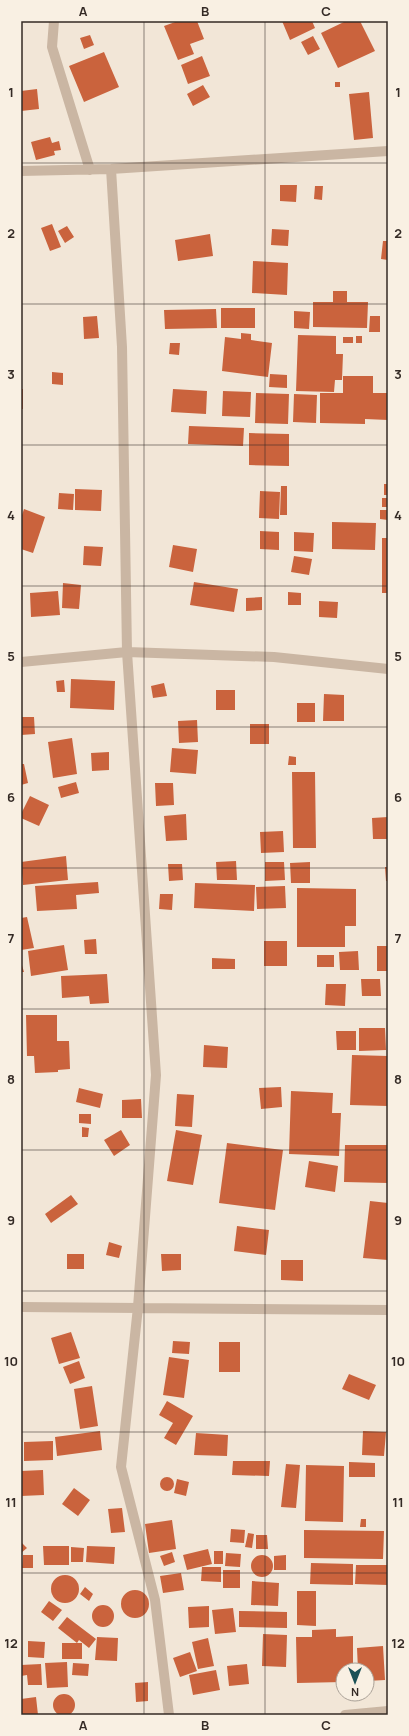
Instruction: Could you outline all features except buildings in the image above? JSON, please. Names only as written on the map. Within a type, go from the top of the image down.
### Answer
[{"type":"street","points":[[54,21],[52,47],[90,170]]},
{"type":"street","points":[[21,171],[111,169],[388,151]]},
{"type":"street","points":[[111,169],[122,347],[126,652],[156,1075],[138,1307],[121,1467],[155,1600],[169,1715]]},
{"type":"street","points":[[21,662],[126,652],[274,656],[388,669]]},
{"type":"street","points":[[21,1308],[138,1307],[388,1310]]},
{"type":"street","points":[[345,1715],[388,1711]]}]
